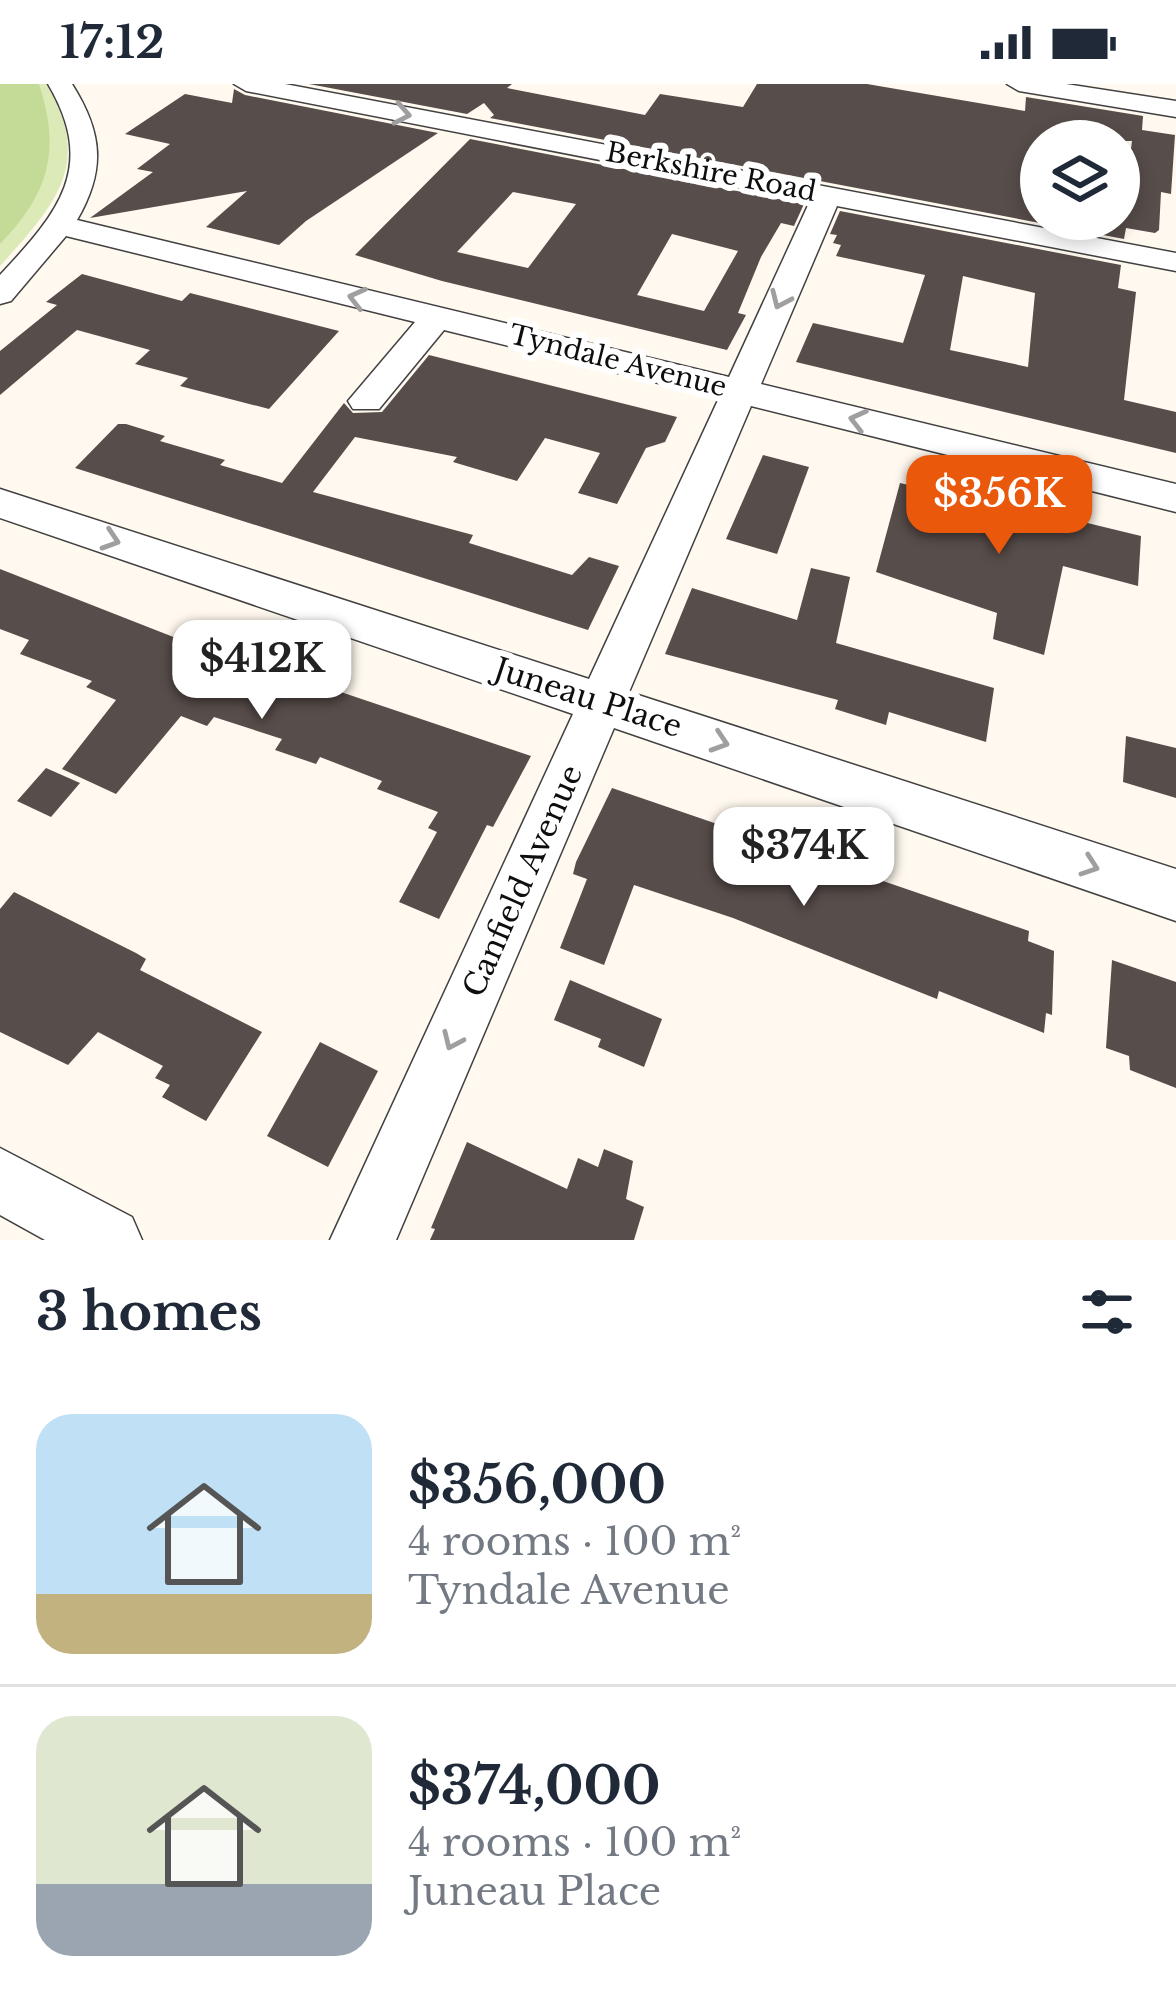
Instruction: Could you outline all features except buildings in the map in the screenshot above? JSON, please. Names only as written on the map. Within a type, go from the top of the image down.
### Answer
[{"type":"street","points":[[0,294],[59,225],[80,189],[88,154],[84,122],[60,84]]},
{"type":"street","name":"Berkshire Road","points":[[246,84],[1176,262]]},
{"type":"street","points":[[1019,84],[1176,109]]},
{"type":"street","name":"Canfield Avenue","points":[[363,1240],[828,193]]},
{"type":"street","name":"Tyndale Avenue","points":[[59,225],[1176,498]]},
{"type":"street","points":[[366,400],[436,317]]},
{"type":"street","name":"Juneau Place","points":[[0,502],[1176,895]]},
{"type":"street","points":[[0,1180],[109,1240]]},
{"type":"green space","points":[[0,84],[46,84],[67,137],[67,160],[52,202],[0,266]]},
{"type":"green space","points":[[0,84],[39,84],[49,151],[40,189],[0,244]]}]
